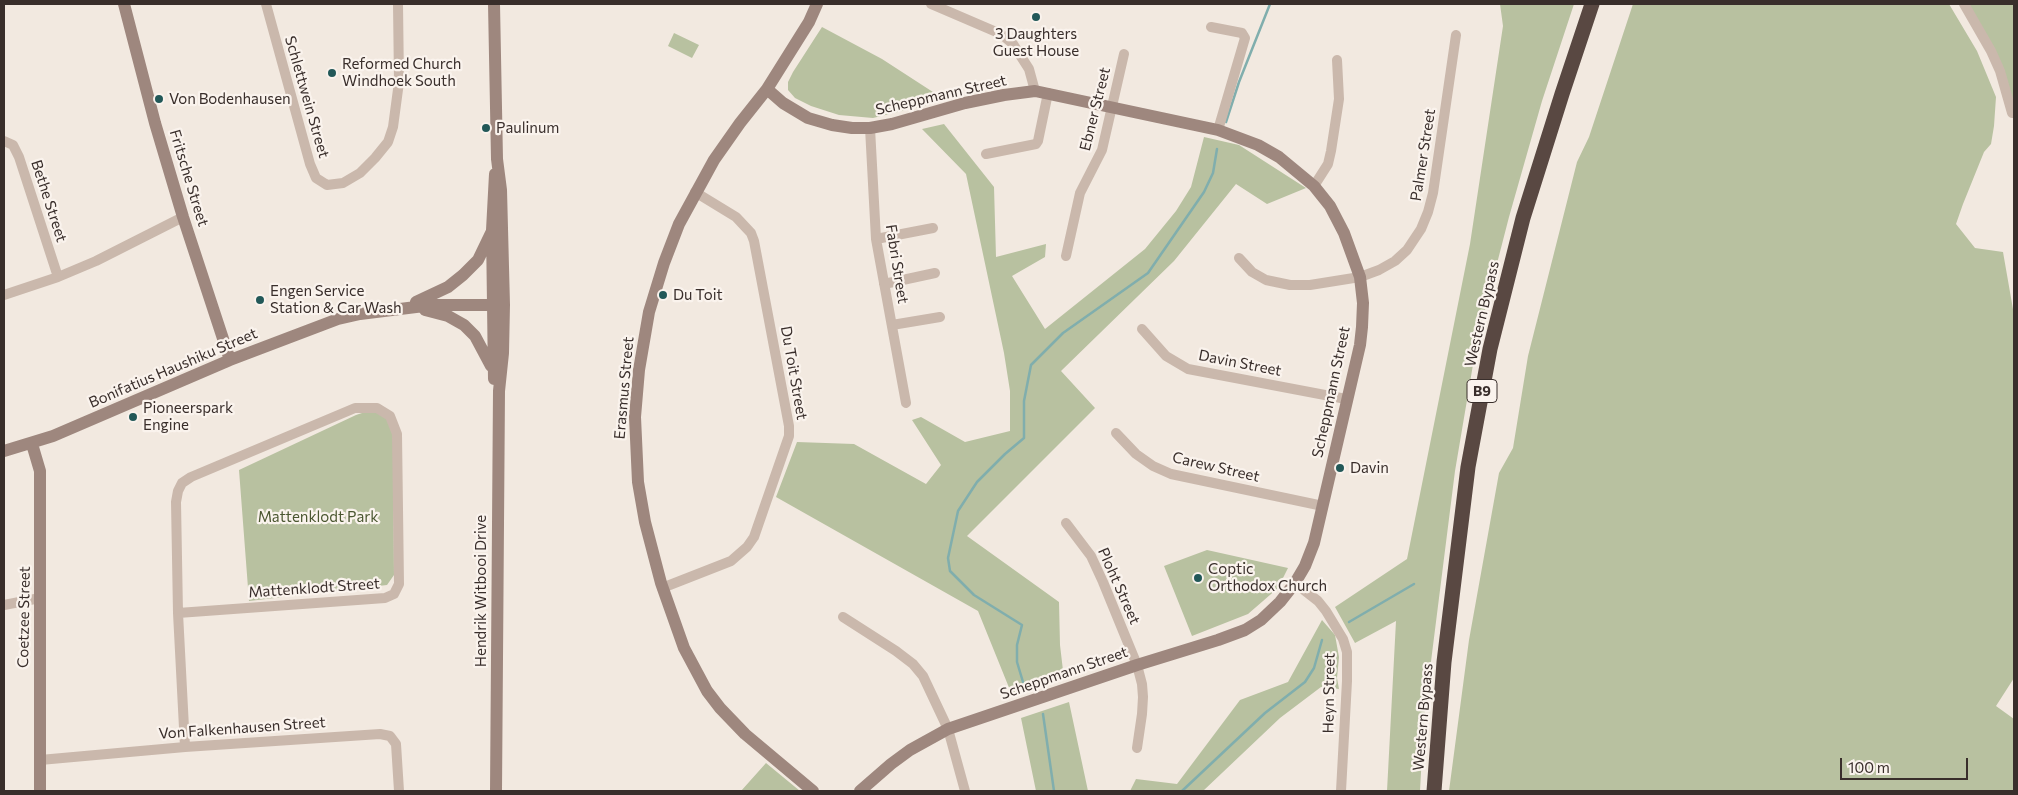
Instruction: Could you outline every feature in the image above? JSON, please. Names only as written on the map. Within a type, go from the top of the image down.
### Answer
[{"type":"highway","name":"Western Bypass","points":[[1434,791],[1444,662],[1466,487],[1490,349],[1523,218],[1592,4]]},
{"type":"street","name":"Fritsche Street","points":[[124,4],[142,79],[183,217],[230,360]]},
{"type":"street","name":"Schlettwein Street","points":[[266,4],[310,164],[316,178],[327,185],[343,183],[360,173],[388,142],[393,128],[399,82],[398,4]]},
{"type":"street","name":"Hendrik Witbooi Drive","points":[[494,4],[497,159],[502,190],[499,304],[493,371],[499,390]]},
{"type":"street","name":"Erasmus Street","points":[[813,791],[745,734],[720,708],[707,691],[684,648],[662,588],[641,500],[635,444],[635,417],[639,370],[649,312],[671,243],[695,192],[727,141],[767,89],[817,4]]},
{"type":"street","points":[[931,4],[1001,34],[1013,44],[1029,69],[1035,91]]},
{"type":"street","points":[[1964,4],[1991,51],[2000,71],[2012,113],[2014,110]]},
{"type":"street","points":[[1211,27],[1242,33],[1245,38],[1218,130]]},
{"type":"street","name":"Palmer Street","points":[[1239,258],[1252,272],[1274,283],[1310,285],[1360,277],[1396,261],[1407,250],[1422,229],[1433,193],[1456,35]]},
{"type":"street","name":"Ebner Street","points":[[1066,256],[1080,193],[1099,159],[1124,54]]},
{"type":"street","points":[[1314,186],[1328,164],[1331,151],[1338,99],[1337,60]]},
{"type":"street","name":"Scheppmann Street","points":[[767,89],[783,103],[808,118],[832,125],[870,128],[892,124],[965,103],[1035,91],[1218,130],[1258,145],[1278,157],[1314,186],[1330,206],[1344,233],[1360,277],[1363,303],[1362,327],[1314,543],[1305,566],[1280,602],[1261,620],[1245,630],[948,729],[910,750],[860,791]]},
{"type":"street","points":[[986,154],[1036,144],[1048,93]]},
{"type":"street","name":"Fabri Street","points":[[870,128],[876,239],[906,403]]},
{"type":"street","name":"Bethe Street","points":[[4,141],[13,146],[19,157],[58,277]]},
{"type":"street","name":"Hendrik Witbooi Drive","points":[[496,791],[499,390],[503,353],[492,230],[493,190],[497,159]]},
{"type":"street","name":"Du Toit Street","points":[[662,588],[731,562],[747,547],[754,537],[789,436],[789,426],[751,233],[736,217],[695,192]]},
{"type":"street","points":[[4,295],[58,277],[111,254],[183,217]]},
{"type":"street","points":[[876,239],[933,228]]},
{"type":"street","points":[[402,308],[432,296],[463,275],[478,260],[492,230]]},
{"type":"street","points":[[884,284],[935,272]]},
{"type":"street","name":"Bonifatius Haushiku Street","points":[[4,451],[32,444],[53,436],[230,360],[338,319],[360,314],[432,305],[499,304]]},
{"type":"street","points":[[402,308],[433,311],[456,318],[475,336],[493,371]]},
{"type":"street","points":[[892,325],[940,316]]},
{"type":"street","name":"Davin Street","points":[[1142,329],[1166,356],[1188,369],[1346,399]]},
{"type":"street","name":"Mattenklodt Street","points":[[178,613],[385,598],[394,594],[399,584],[397,434],[390,416],[377,408],[366,406],[355,408],[191,477],[182,483],[176,502],[178,613],[185,746]]},
{"type":"street","name":"Carew Street","points":[[1116,433],[1142,458],[1153,466],[1171,474],[1323,506]]},
{"type":"street","points":[[40,471],[42,453],[53,436]]},
{"type":"street","name":"Coetzee Street","points":[[32,444],[40,471],[40,791]]},
{"type":"street","points":[[4,451],[29,458],[40,471]]},
{"type":"street","name":"Ploht Street","points":[[1066,523],[1091,556],[1137,665],[1143,697],[1137,748]]},
{"type":"street","name":"Heyn Street","points":[[1295,583],[1318,601],[1326,610],[1343,639],[1347,652],[1340,791]]},
{"type":"street","points":[[4,605],[40,598]]},
{"type":"street","points":[[843,617],[896,650],[913,664],[923,676],[948,729],[965,791]]},
{"type":"street","name":"Von Falkenhausen Street","points":[[40,760],[185,746],[380,734],[390,736],[396,744],[399,791]]},
{"type":"green space","points":[[1500,4],[1574,4],[1542,101],[1509,217],[1477,341],[1455,471],[1424,717],[1420,791],[1387,791],[1396,621],[1355,643],[1335,607],[1407,559],[1470,244],[1503,26]]},
{"type":"green space","points":[[1633,4],[1949,4],[1977,51],[1996,97],[1994,126],[1991,144],[1984,152],[1956,224],[1975,248],[2003,252],[2014,315],[2014,678],[1996,706],[2014,719],[2014,791],[1449,791],[1469,640],[1499,473],[1513,448],[1528,356],[1577,162],[1589,137]]},
{"type":"green space","points":[[1964,4],[2014,4],[2014,110],[2000,71]]},
{"type":"green space","points":[[822,27],[882,59],[936,94],[939,102],[873,118],[839,115],[811,106],[795,98],[788,90],[788,82]]},
{"type":"green space","points":[[674,33],[699,45],[692,58],[668,46]]},
{"type":"green space","points":[[944,124],[994,187],[996,257],[1046,244],[1045,257],[1012,276],[1045,329],[1145,249],[1176,211],[1191,187],[1204,137],[1239,145],[1306,188],[1267,204],[1236,184],[1174,261],[1061,371],[1095,408],[967,536],[1059,602],[1060,645],[1064,679],[1012,695],[978,611],[776,497],[797,442],[854,444],[926,484],[941,465],[912,420],[921,417],[965,442],[1010,431],[1010,391],[1004,353],[966,174],[922,129]]},
{"type":"green space","name":"Mattenklodt Park","points":[[377,408],[391,424],[393,432],[394,575],[387,585],[249,601],[239,470],[356,415]]},
{"type":"green space","points":[[1207,550],[1288,568],[1278,588],[1248,614],[1192,636],[1164,566]]},
{"type":"green space","points":[[1322,620],[1335,635],[1339,657],[1337,678],[1339,689],[1321,687],[1280,718],[1203,791],[1130,791],[1136,779],[1177,784],[1240,700],[1288,682]]},
{"type":"green space","points":[[1069,702],[1088,791],[1036,791],[1021,718]]},
{"type":"green space","points":[[766,763],[800,791],[741,791]]},
{"type":"waterway","points":[[1226,122],[1239,82],[1270,4]]},
{"type":"waterway","points":[[1023,682],[1017,662],[1017,645],[1022,625],[974,595],[950,571],[948,558],[958,511],[977,482],[1024,438],[1024,401],[1031,365],[1063,333],[1148,273],[1204,192],[1213,173],[1217,149]]},
{"type":"waterway","points":[[1349,622],[1414,584]]},
{"type":"waterway","points":[[1182,791],[1265,713],[1305,682],[1314,668],[1322,640]]},
{"type":"waterway","points":[[1043,714],[1054,791]]},
{"type":"place","name":"3 Daughters Guest House","points":[[1036,17]]},
{"type":"place","name":"Reformed Church Windhoek South","points":[[332,73]]},
{"type":"place","name":"Von Bodenhausen","points":[[159,99]]},
{"type":"place","name":"Paulinum","points":[[486,128]]},
{"type":"place","name":"Du Toit","points":[[663,295]]},
{"type":"place","name":"Engen Service Station & Car Wash","points":[[260,300]]},
{"type":"place","name":"Pioneerspark Engine","points":[[133,417]]},
{"type":"place","name":"Davin","points":[[1340,468]]},
{"type":"place","name":"Coptic Orthodox Church","points":[[1198,578]]}]
